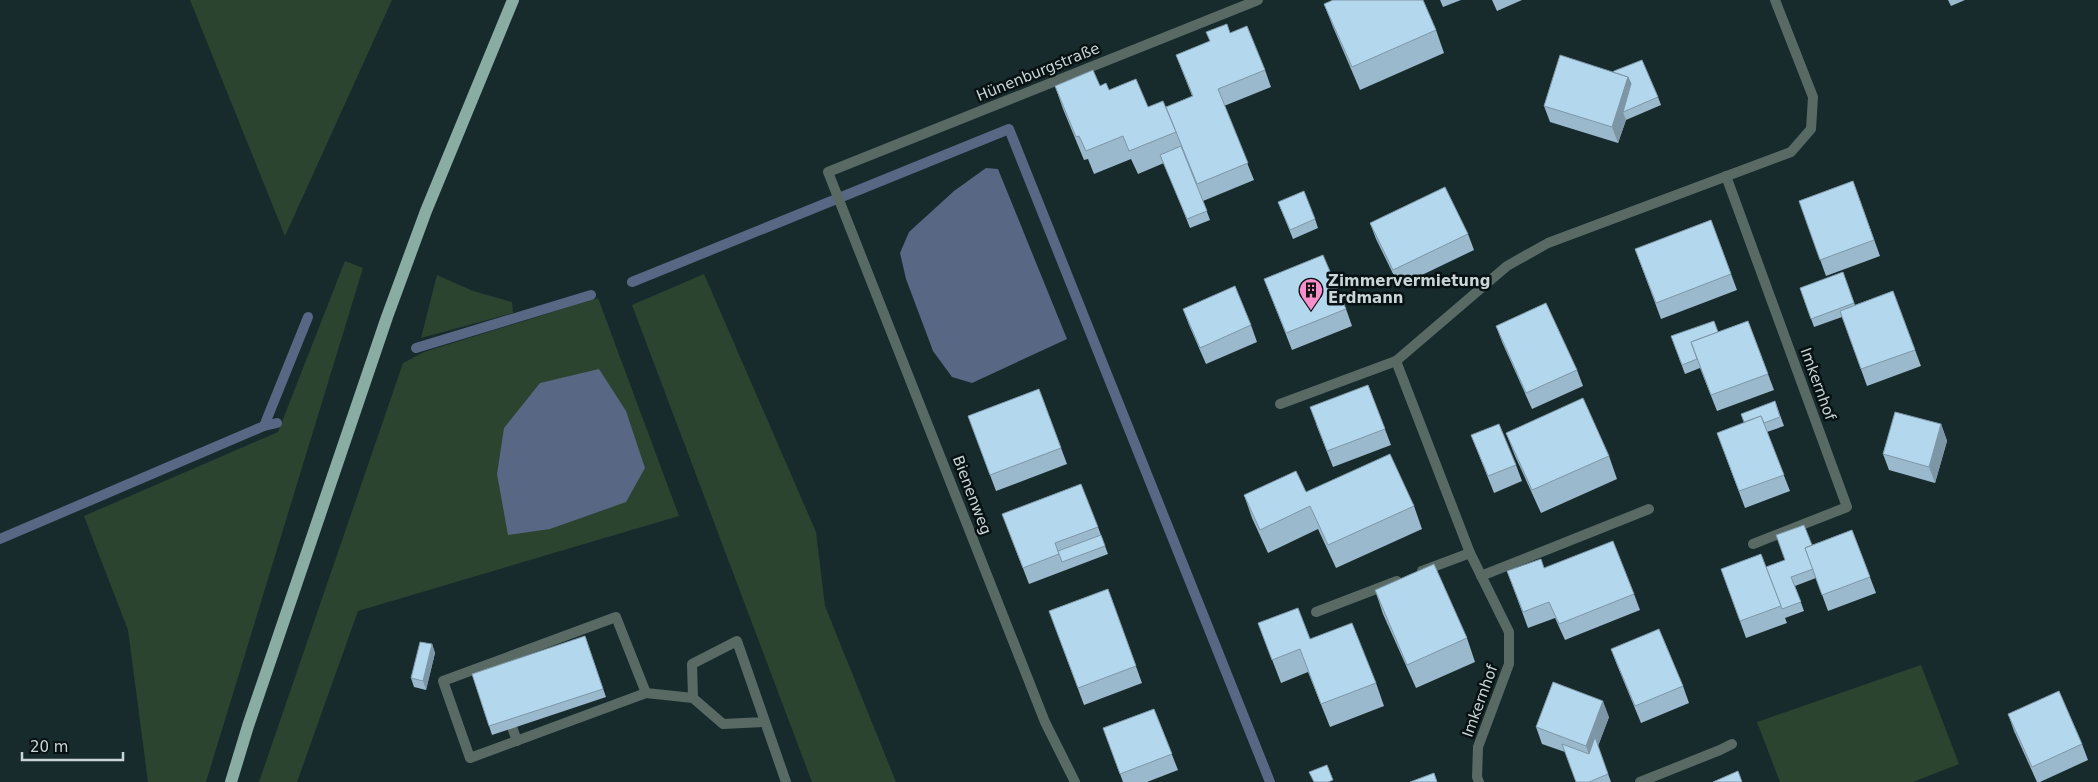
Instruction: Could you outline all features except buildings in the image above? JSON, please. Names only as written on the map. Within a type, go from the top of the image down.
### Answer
[{"type":"main road","points":[[231,782],[248,726],[387,317],[426,211],[513,0]]},
{"type":"street","name":"Hünenburgstraße","points":[[828,172],[1258,0]]},
{"type":"street","points":[[1280,404],[1396,361],[1507,266],[1548,243],[1791,152],[1811,129],[1812,97],[1775,0]]},
{"type":"street","name":"Bienenweg","points":[[828,172],[1045,722],[1075,782]]},
{"type":"street","name":"Imkernhof","points":[[1726,176],[1847,507],[1753,544]]},
{"type":"street","name":"Imkernhof","points":[[1396,361],[1470,553],[1508,632],[1509,664],[1478,747],[1477,777],[1479,782]]},
{"type":"street","points":[[1482,576],[1649,509]]},
{"type":"street","points":[[1316,612],[1470,553]]},
{"type":"street","points":[[646,694],[616,617],[576,637],[552,646],[491,668],[442,681],[470,758],[517,741],[550,724],[601,704],[646,694],[693,698],[723,724],[765,722]]},
{"type":"street","points":[[693,698],[692,664],[737,641],[786,782]]},
{"type":"street","points":[[505,707],[517,741]]},
{"type":"street","points":[[1640,782],[1732,744]]},
{"type":"green space","points":[[190,0],[392,0],[285,236]]},
{"type":"green space","points":[[345,261],[363,268],[206,782],[148,782],[128,630],[84,516],[278,432]]},
{"type":"green space","points":[[704,274],[816,532],[825,606],[896,782],[812,782],[632,305]]},
{"type":"green space","points":[[437,275],[473,291],[512,302],[513,313],[421,338]]},
{"type":"green space","points":[[598,298],[679,516],[358,611],[297,782],[259,782],[403,363],[424,352]]},
{"type":"green space","points":[[1921,665],[1959,764],[1913,782],[1780,782],[1757,722]]},
{"type":"water","points":[[986,168],[998,169],[1067,339],[972,383],[952,377],[933,351],[906,279],[900,253],[909,232],[954,191]]},
{"type":"water","points":[[599,369],[626,411],[645,468],[626,502],[550,529],[508,535],[497,474],[504,428],[540,383]]},
{"type":"waterway","points":[[632,282],[1009,129],[1270,782]]},
{"type":"waterway","points":[[416,348],[591,295]]},
{"type":"waterway","points":[[264,426],[308,317]]},
{"type":"waterway","points":[[0,539],[264,426],[277,423]]},
{"type":"place","name":"Zimmervermietung Erdmann","points":[[1311,311]]}]
